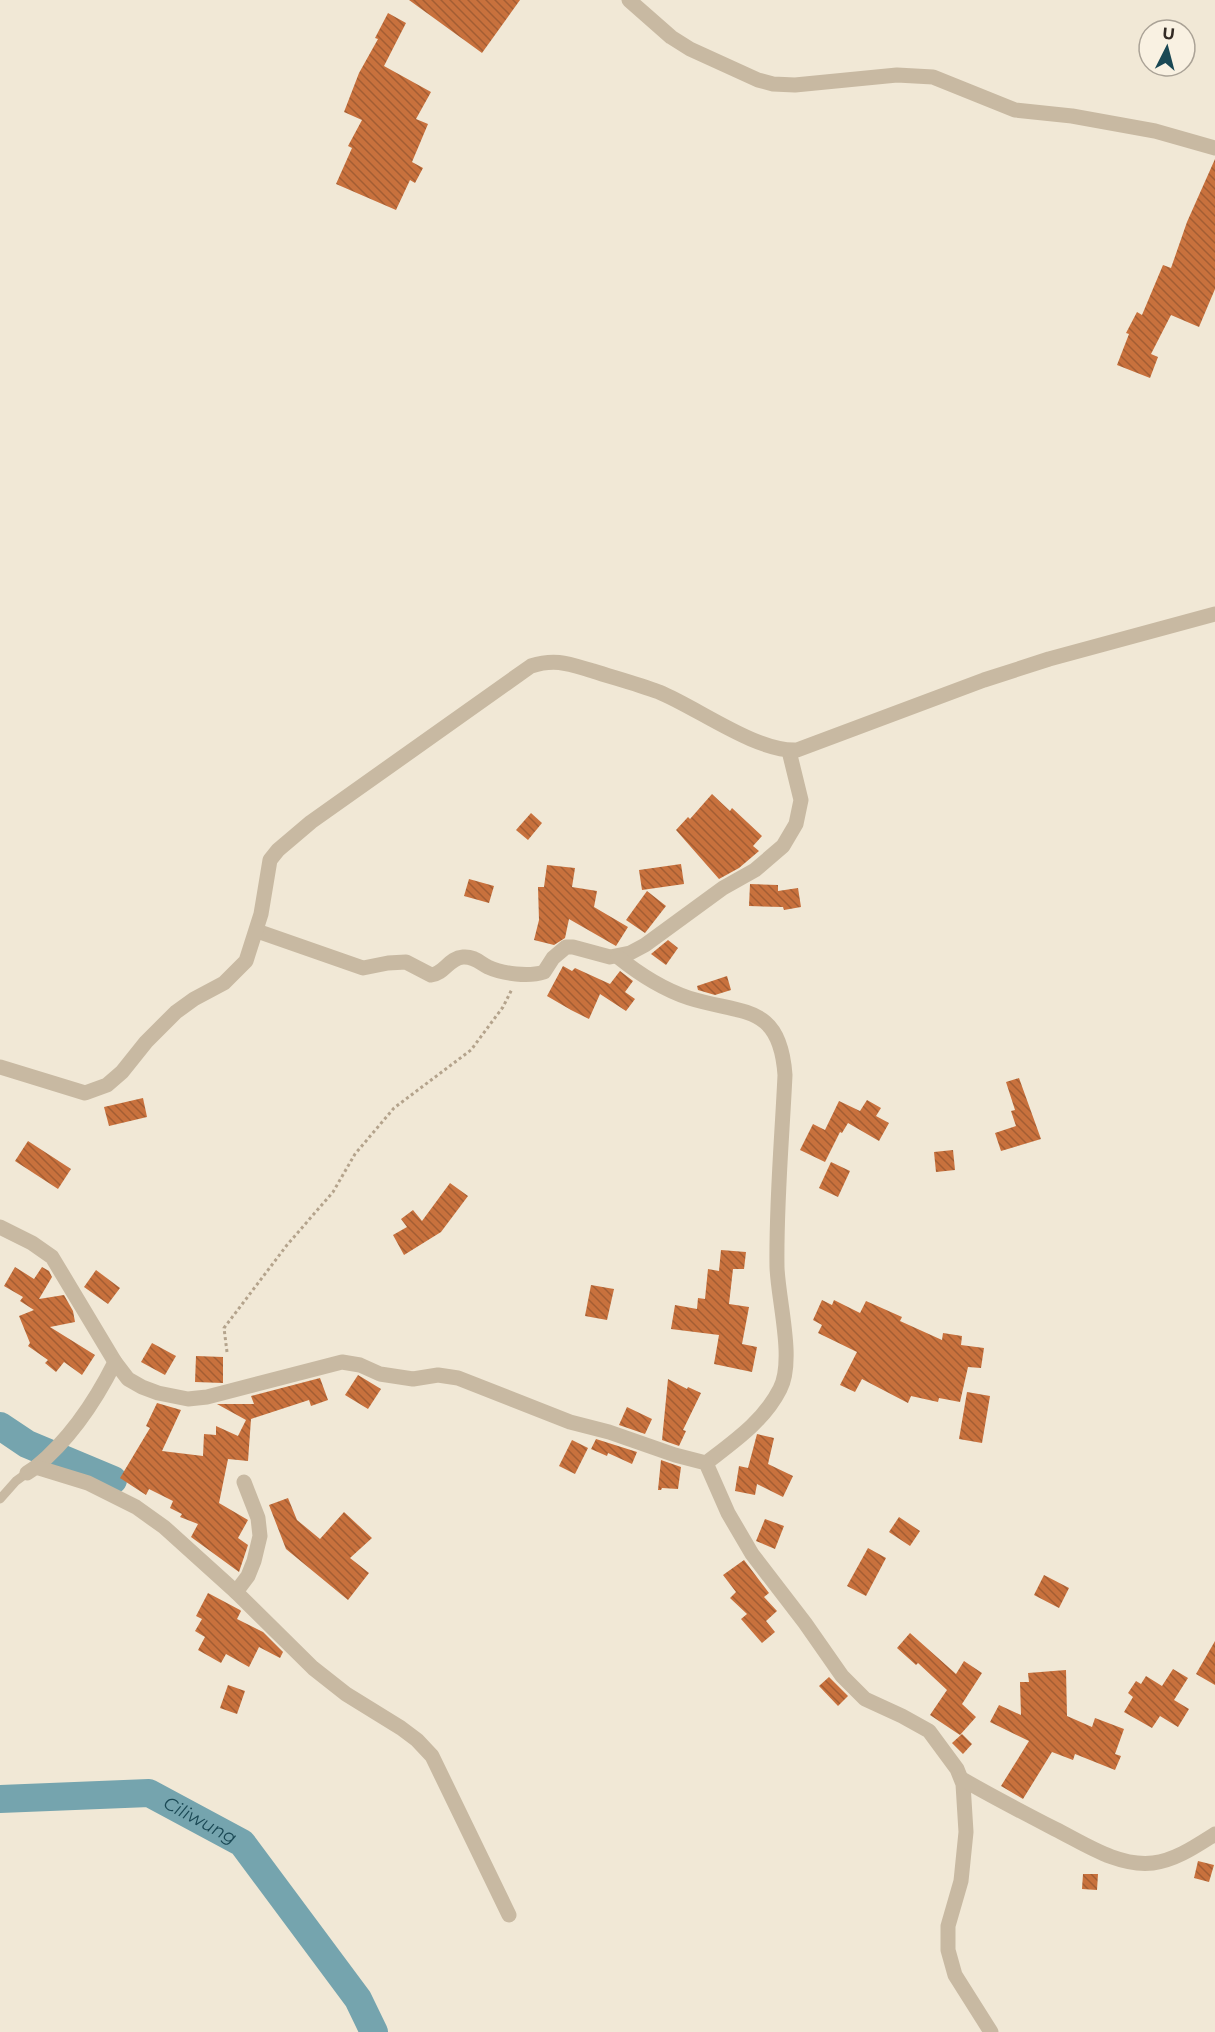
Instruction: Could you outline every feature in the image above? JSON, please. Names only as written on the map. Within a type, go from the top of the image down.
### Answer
[{"type":"street","points":[[630,0],[680,43],[758,80],[773,84],[795,85],[897,75],[933,77],[1015,110],[1072,116],[1155,131],[1215,148]]},
{"type":"street","points":[[0,1067],[85,1093],[107,1084],[122,1072],[146,1042],[176,1012],[194,999],[224,983],[246,961],[257,931],[270,860],[278,850],[311,822],[531,666],[546,661],[558,661],[629,682],[659,692],[748,737],[789,751],[807,748],[984,680],[1215,614]]},
{"type":"street","points":[[257,931],[363,968],[397,961],[406,962],[434,975],[454,959],[465,957],[474,958],[492,968],[519,973],[544,972],[553,958],[566,947],[598,955],[618,957],[630,953],[645,945],[723,888],[755,870],[783,846],[796,824],[801,800],[789,751]]},
{"type":"street","points":[[618,957],[640,975],[678,994],[734,1008],[763,1020],[779,1039],[784,1055],[777,1269],[785,1348],[784,1377],[775,1396],[748,1430],[706,1463]]},
{"type":"street","points":[[0,1227],[32,1243],[52,1257],[115,1362],[128,1379],[142,1388],[188,1399],[234,1392],[342,1362],[360,1365],[380,1374],[413,1379],[438,1375],[458,1378],[570,1422],[706,1463],[728,1513],[752,1554],[806,1623],[837,1670],[865,1699],[930,1731],[962,1779],[966,1810],[965,1852],[961,1881],[948,1926],[948,1950],[955,1975],[991,2032]]},
{"type":"street","points":[[35,1468],[52,1452],[89,1408],[115,1362]]},
{"type":"street","points":[[35,1468],[88,1483],[136,1508],[164,1527],[241,1586],[313,1668],[346,1694],[409,1734],[432,1756],[509,1915]]},
{"type":"street","points":[[241,1586],[259,1549],[260,1536],[258,1518],[244,1482]]},
{"type":"street","points":[[962,1779],[1089,1847],[1128,1861],[1152,1863],[1163,1861],[1185,1852],[1215,1834]]},
{"type":"lane","points":[[0,1499],[16,1481],[35,1468]]},
{"type":"path","points":[[227,1352],[224,1328],[287,1245],[333,1192],[355,1154],[394,1108],[471,1050],[503,1007],[519,973]]},
{"type":"building","points":[[409,0],[520,0],[482,53]]},
{"type":"building","points":[[388,13],[406,23],[384,66],[431,92],[416,119],[428,124],[412,162],[423,168],[415,183],[410,180],[396,210],[336,184],[352,148],[348,146],[362,120],[344,112],[359,73],[378,39],[375,38]]},
{"type":"building","points":[[1215,159],[1215,289],[1199,327],[1171,315],[1151,354],[1158,357],[1150,378],[1117,365],[1129,334],[1126,333],[1137,312],[1142,315],[1163,265],[1171,268],[1187,222]]},
{"type":"building","points":[[712,794],[730,811],[732,808],[762,836],[753,846],[759,851],[739,868],[719,879],[676,830],[688,817],[690,819]]},
{"type":"building","points":[[531,813],[542,823],[528,840],[516,830]]},
{"type":"building","points":[[681,864],[684,884],[642,890],[639,870]]},
{"type":"building","points":[[547,865],[575,868],[572,887],[597,891],[594,907],[628,927],[616,946],[569,919],[565,938],[554,945],[534,940],[539,920],[538,887],[544,887]]},
{"type":"building","points":[[469,879],[494,886],[489,903],[464,896]]},
{"type":"building","points":[[750,884],[778,885],[778,891],[798,888],[801,907],[784,910],[783,907],[749,906]]},
{"type":"building","points":[[647,891],[666,906],[645,933],[626,920]]},
{"type":"building","points":[[668,940],[678,948],[666,965],[651,954]]},
{"type":"building","points":[[563,966],[572,971],[575,968],[610,984],[620,971],[633,981],[625,992],[635,999],[626,1011],[600,994],[589,1019],[547,996]]},
{"type":"building","points":[[727,976],[731,990],[715,995],[698,990],[697,986]]},
{"type":"building","points":[[1019,1078],[1041,1139],[1001,1151],[995,1133],[1016,1126],[1011,1111],[1015,1110],[1006,1082]]},
{"type":"building","points":[[143,1098],[147,1117],[109,1126],[104,1107]]},
{"type":"building","points":[[867,1100],[881,1108],[876,1116],[889,1123],[879,1141],[848,1123],[842,1133],[840,1132],[825,1162],[800,1150],[813,1124],[825,1130],[839,1101],[860,1111]]},
{"type":"building","points":[[28,1141],[71,1169],[58,1189],[15,1161]]},
{"type":"building","points":[[953,1150],[955,1170],[936,1172],[934,1152]]},
{"type":"building","points":[[831,1162],[850,1171],[838,1197],[819,1188]]},
{"type":"building","points":[[450,1183],[468,1196],[441,1232],[404,1255],[393,1235],[407,1227],[401,1219],[413,1210],[422,1221]]},
{"type":"building","points":[[721,1250],[746,1252],[744,1269],[733,1269],[729,1304],[749,1307],[742,1344],[757,1347],[752,1372],[714,1364],[719,1335],[671,1329],[675,1305],[697,1309],[698,1298],[705,1299],[708,1269],[719,1271]]},
{"type":"building","points":[[15,1267],[34,1279],[42,1267],[49,1271],[52,1277],[39,1299],[64,1295],[73,1311],[75,1322],[50,1327],[95,1355],[82,1375],[64,1362],[56,1372],[45,1363],[48,1360],[28,1346],[30,1343],[19,1316],[34,1310],[20,1301],[23,1297],[4,1286]]},
{"type":"building","points":[[96,1270],[120,1288],[108,1304],[84,1287]]},
{"type":"building","points":[[591,1285],[614,1289],[607,1320],[585,1316]]},
{"type":"building","points":[[822,1300],[832,1305],[834,1300],[860,1313],[866,1301],[902,1317],[900,1321],[942,1340],[943,1333],[962,1336],[961,1345],[984,1348],[981,1368],[968,1367],[960,1402],[939,1398],[938,1402],[911,1396],[908,1403],[862,1379],[855,1392],[840,1385],[857,1352],[818,1333],[822,1325],[813,1320]]},
{"type":"building","points":[[152,1343],[176,1356],[165,1375],[141,1362]]},
{"type":"building","points":[[196,1356],[223,1357],[223,1383],[195,1382]]},
{"type":"building","points":[[358,1375],[381,1389],[368,1409],[345,1395]]},
{"type":"building","points":[[320,1378],[328,1400],[311,1406],[309,1400],[251,1419],[248,1461],[228,1459],[219,1503],[248,1520],[238,1538],[248,1545],[239,1572],[191,1537],[198,1524],[180,1517],[182,1514],[170,1508],[173,1501],[149,1489],[146,1495],[120,1478],[150,1428],[146,1426],[157,1403],[181,1410],[162,1451],[203,1456],[204,1434],[216,1435],[216,1426],[238,1436],[246,1420],[217,1404],[254,1404],[251,1396]]},
{"type":"building","points":[[668,1379],[701,1393],[683,1430],[686,1431],[679,1446],[662,1440]]},
{"type":"building","points":[[967,1392],[990,1396],[982,1443],[959,1439]]},
{"type":"building","points":[[627,1407],[652,1419],[645,1434],[619,1425]]},
{"type":"building","points":[[757,1434],[774,1438],[768,1464],[793,1476],[783,1497],[757,1484],[755,1495],[735,1491],[739,1466],[748,1468]]},
{"type":"building","points":[[596,1439],[637,1452],[632,1464],[608,1453],[607,1456],[591,1449]]},
{"type":"building","points":[[572,1440],[588,1448],[575,1474],[559,1466]]},
{"type":"building","points":[[661,1460],[681,1467],[678,1489],[658,1490]]},
{"type":"building","points":[[288,1498],[297,1520],[320,1539],[344,1512],[372,1538],[350,1558],[369,1573],[348,1600],[286,1549],[269,1505]]},
{"type":"building","points":[[899,1517],[920,1531],[910,1546],[889,1532]]},
{"type":"building","points":[[765,1519],[784,1526],[775,1549],[756,1541]]},
{"type":"building","points":[[868,1548],[886,1558],[866,1596],[847,1586]]},
{"type":"building","points":[[744,1560],[769,1593],[764,1597],[777,1611],[766,1621],[775,1632],[762,1643],[741,1619],[747,1614],[730,1598],[736,1592],[723,1575]]},
{"type":"building","points":[[1044,1575],[1069,1588],[1059,1608],[1034,1595]]},
{"type":"building","points":[[208,1593],[240,1610],[237,1619],[263,1632],[283,1652],[280,1658],[259,1647],[249,1667],[226,1654],[221,1663],[198,1650],[205,1637],[195,1631],[202,1619],[196,1616]]},
{"type":"building","points":[[910,1633],[956,1674],[964,1661],[982,1673],[962,1704],[976,1717],[960,1735],[930,1715],[947,1690],[918,1663],[916,1665],[897,1648]]},
{"type":"building","points":[[1215,1641],[1215,1685],[1196,1674]]},
{"type":"building","points":[[1173,1669],[1188,1678],[1174,1700],[1189,1709],[1178,1727],[1160,1716],[1152,1728],[1124,1712],[1133,1697],[1128,1693],[1136,1681],[1141,1684],[1146,1676],[1162,1686]]},
{"type":"building","points":[[1066,1670],[1067,1716],[1092,1727],[1095,1718],[1124,1729],[1115,1754],[1121,1756],[1115,1770],[1075,1754],[1073,1760],[1052,1752],[1023,1799],[1001,1786],[1029,1741],[990,1722],[999,1705],[1021,1715],[1020,1682],[1029,1682],[1028,1673]]},
{"type":"building","points":[[829,1677],[848,1696],[838,1706],[819,1686]]},
{"type":"building","points":[[228,1685],[245,1691],[237,1714],[220,1708]]},
{"type":"building","points":[[962,1734],[972,1744],[963,1754],[952,1743]]},
{"type":"building","points":[[1198,1861],[1214,1865],[1209,1882],[1194,1878]]},
{"type":"building","points":[[1083,1874],[1098,1874],[1097,1890],[1082,1889]]},
{"type":"waterway","points":[[0,1426],[27,1444],[113,1480]]},
{"type":"waterway","name":"Ciliwung","points":[[0,1799],[149,1793],[242,1843],[358,1999],[374,2032]]}]
